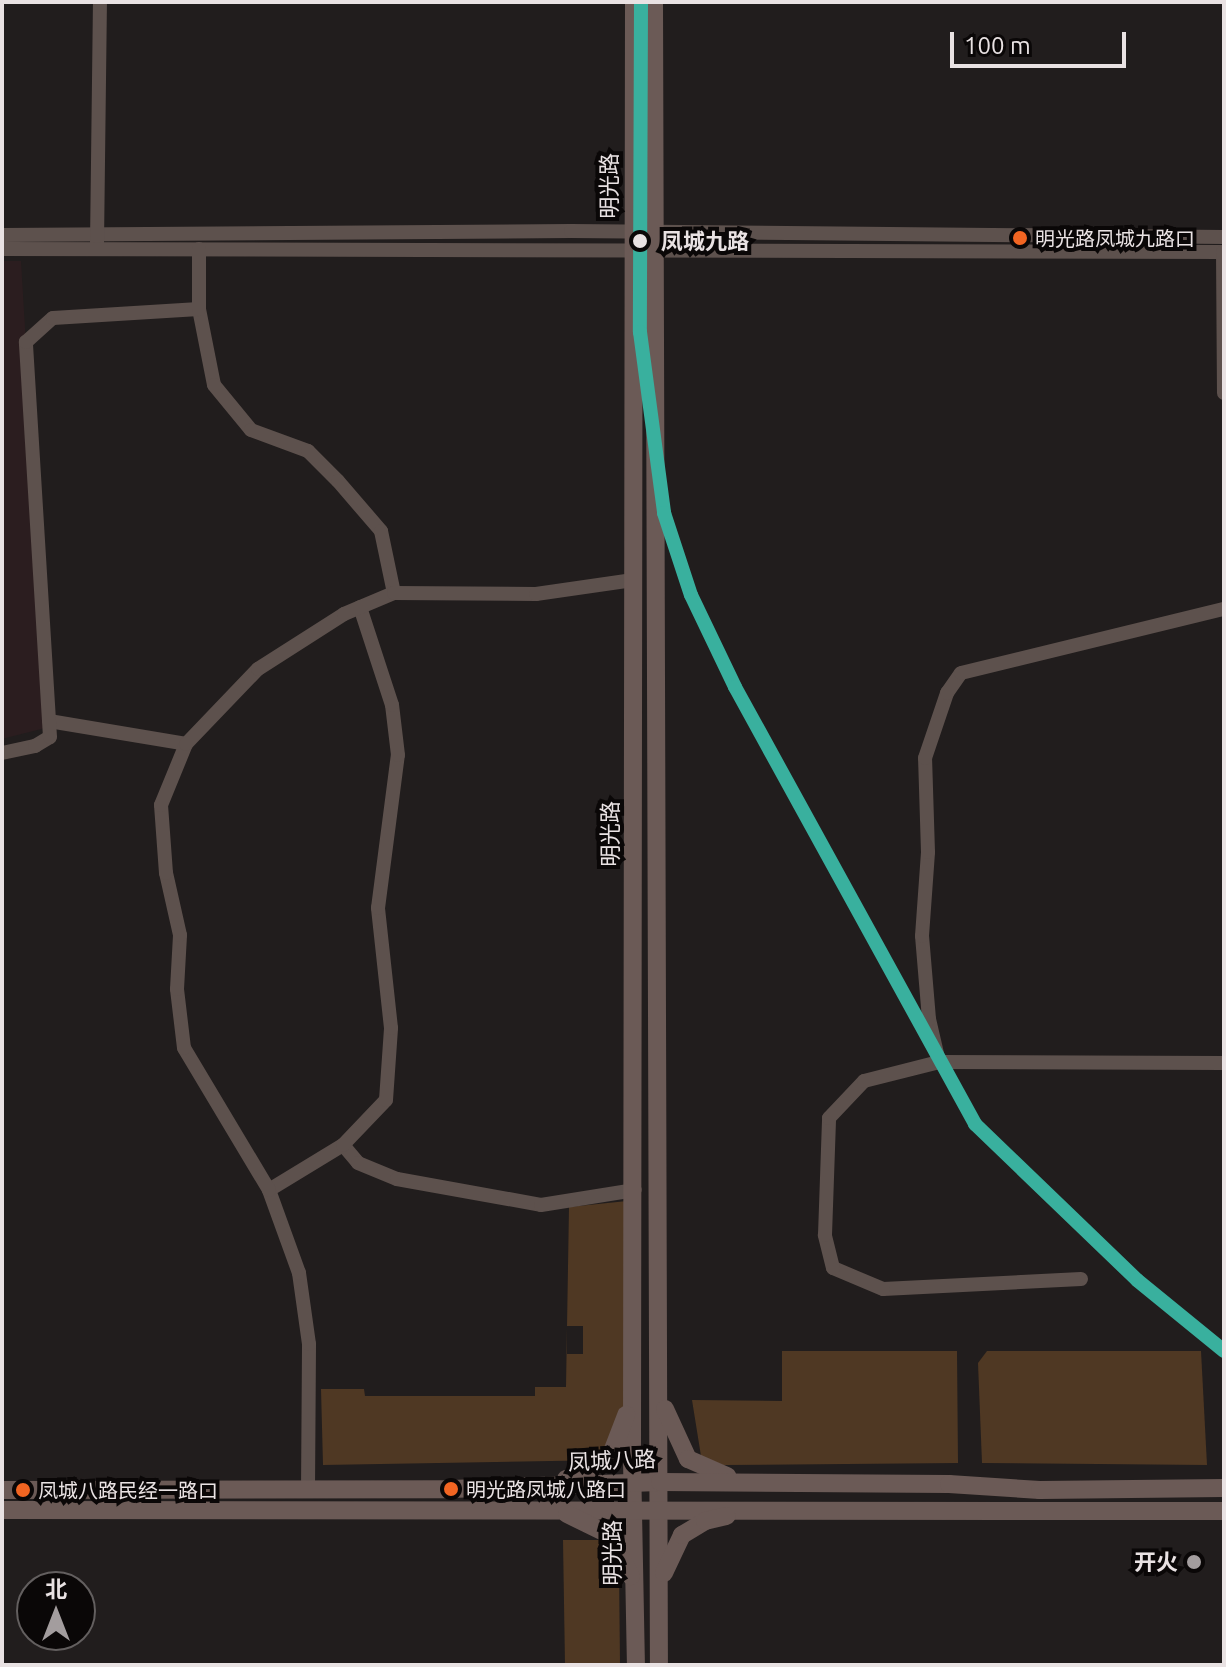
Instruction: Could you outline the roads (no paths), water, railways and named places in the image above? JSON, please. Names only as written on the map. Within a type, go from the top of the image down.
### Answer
[{"type":"main road","name":"明光路","points":[[634,2],[633,1389],[636,1665]]},
{"type":"main road","name":"明光路","points":[[654,2],[659,1665]]},
{"type":"main road","points":[[659,1388],[672,1432],[688,1459],[709,1471],[761,1482]]},
{"type":"main road","points":[[541,1486],[585,1474],[605,1460],[618,1443],[633,1389]]},
{"type":"main road","name":"凤城八路","points":[[2,1490],[308,1490],[660,1482],[1040,1490],[1224,1488]]},
{"type":"main road","points":[[540,1509],[574,1516],[608,1534],[628,1565],[636,1595]]},
{"type":"main road","points":[[2,1510],[1224,1511]]},
{"type":"main road","points":[[659,1595],[668,1559],[692,1527],[764,1510]]},
{"type":"street","points":[[97,242],[100,2]]},
{"type":"street","points":[[2,249],[97,242],[633,231],[1224,247]]},
{"type":"street","points":[[2,235],[199,249],[655,254],[1224,247]]},
{"type":"street","points":[[1224,247],[1224,393]]},
{"type":"street","points":[[199,249],[199,309],[214,385],[251,430],[308,451],[381,531],[394,593]]},
{"type":"street","points":[[2,753],[35,746],[50,737],[26,342],[53,318],[199,309]]},
{"type":"street","points":[[308,1490],[309,1344],[299,1273],[269,1190],[184,1048],[177,989],[180,935],[166,873],[161,805],[186,744],[258,669],[360,607],[394,593],[536,594],[633,580]]},
{"type":"street","points":[[269,1190],[343,1145],[386,1100],[391,1028],[378,908],[398,755],[392,705],[360,607]]},
{"type":"street","points":[[939,1062],[929,1019],[922,936],[928,852],[925,758],[947,693],[961,673],[1224,609]]},
{"type":"street","points":[[49,721],[186,744]]},
{"type":"street","points":[[1081,1279],[883,1289],[833,1268],[825,1235],[829,1118],[864,1081],[939,1062],[1224,1063]]},
{"type":"street","points":[[343,1145],[358,1163],[397,1179],[541,1205],[635,1190]]},
{"type":"place","name":"明光路凤城九路口","points":[[1020,238]]},
{"type":"place","name":"凤城九路","points":[[640,241]]},
{"type":"place","name":"明光路凤城八路口","points":[[451,1489]]},
{"type":"place","name":"凤城八路民经一路口","points":[[23,1490]]},
{"type":"place","name":"开火","points":[[1194,1562]]}]
